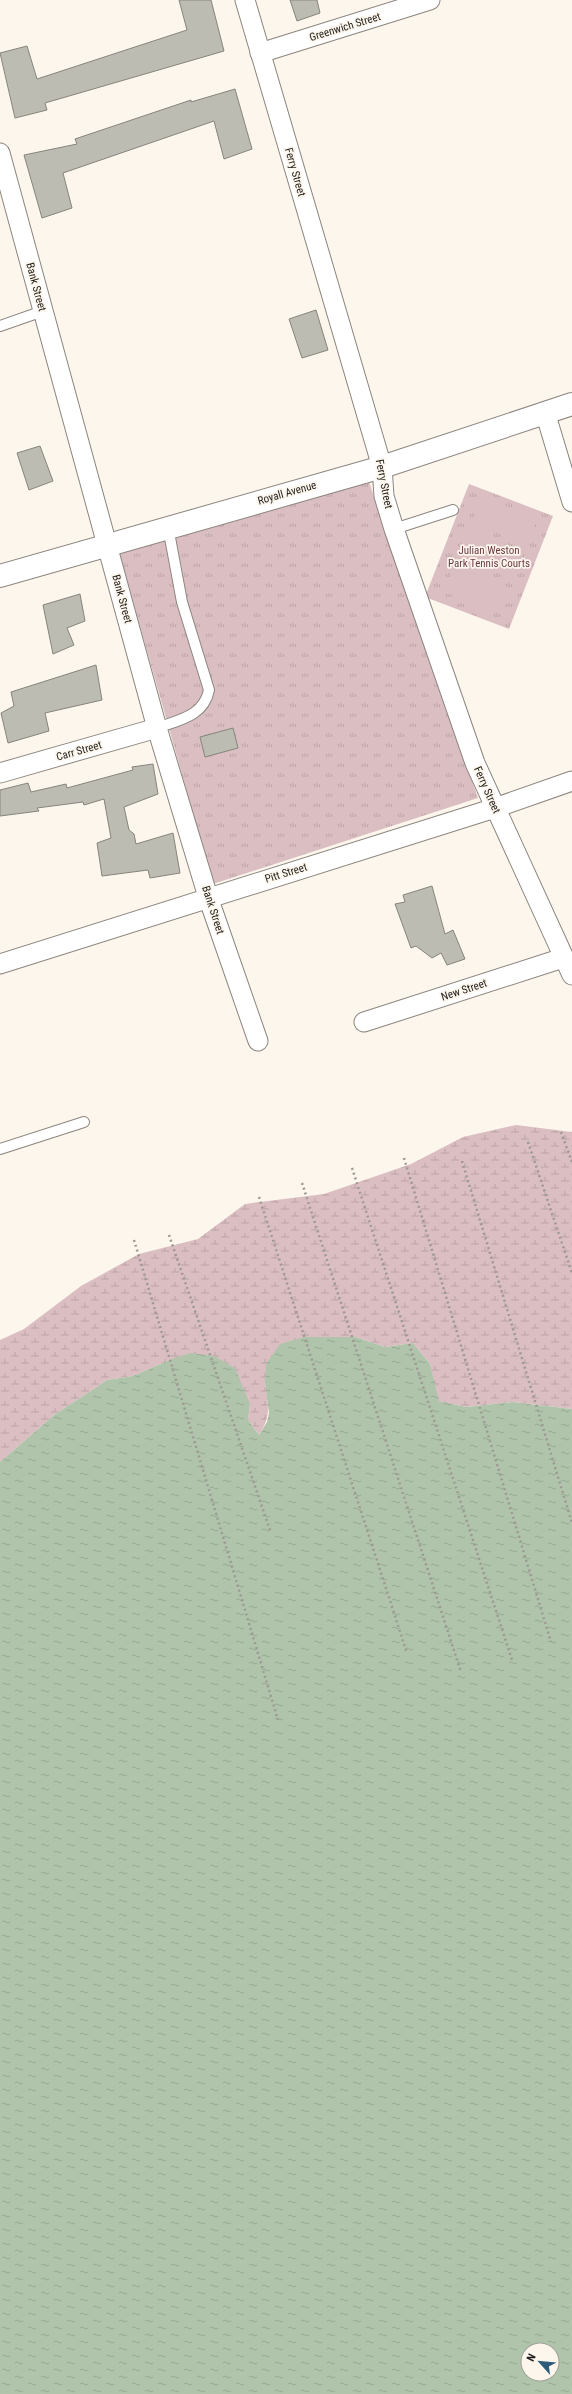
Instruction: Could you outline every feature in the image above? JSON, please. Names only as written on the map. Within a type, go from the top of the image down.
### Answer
[{"type":"street","name":"Ferry Street","points":[[245,0],[382,467],[384,496],[394,529],[475,763],[572,975]]},
{"type":"street","name":"Greenwich Street","points":[[260,53],[430,0]]},
{"type":"street","name":"Bank Street","points":[[0,152],[157,728],[208,897],[258,1041]]},
{"type":"street","name":"Royall Avenue","points":[[0,576],[107,544],[382,467],[572,404]]},
{"type":"street","points":[[545,412],[572,502]]},
{"type":"street","name":"Carr Street","points":[[0,773],[157,728]]},
{"type":"street","name":"Pitt Street","points":[[0,964],[208,897],[495,808],[572,781]]},
{"type":"street","name":"New Street","points":[[364,1022],[563,958]]},
{"type":"lane","points":[[0,326],[43,311]]},
{"type":"lane","points":[[394,529],[453,510]]},
{"type":"lane","points":[[157,728],[194,715],[207,701],[209,690],[182,602],[168,527]]},
{"type":"lane","points":[[0,1149],[84,1122]]},
{"type":"path","points":[[562,1132],[572,1162]]},
{"type":"path","points":[[528,1142],[572,1273]]},
{"type":"path","points":[[404,1158],[551,1642]]},
{"type":"path","points":[[462,1161],[572,1524]]},
{"type":"path","points":[[352,1168],[512,1660]]},
{"type":"path","points":[[302,1183],[461,1672]]},
{"type":"path","points":[[259,1197],[407,1653]]},
{"type":"path","points":[[169,1235],[271,1533]]},
{"type":"path","points":[[134,1240],[278,1720]]},
{"type":"green space","points":[[369,482],[478,798],[213,884],[119,552]]},
{"type":"green space","name":"Julian Weston Park Tennis Courts","points":[[469,484],[553,516],[509,629],[425,597]]},
{"type":"green space","points":[[482,497],[538,518],[527,545],[472,523]]},
{"type":"green space","points":[[468,531],[524,553],[513,579],[458,558]]},
{"type":"green space","points":[[455,566],[510,588],[499,614],[444,592]]},
{"type":"green space","points":[[516,1125],[572,1132],[572,1409],[513,1402],[466,1407],[438,1401],[430,1364],[413,1343],[385,1347],[356,1337],[304,1337],[265,1383],[268,1410],[266,1421],[259,1435],[248,1420],[250,1404],[174,1358],[133,1376],[107,1380],[54,1415],[0,1462],[0,1340],[24,1329],[81,1286],[139,1254],[198,1239],[245,1204],[324,1194],[411,1164],[463,1137]]},
{"type":"water","points":[[304,1337],[356,1337],[385,1347],[413,1343],[430,1364],[439,1401],[466,1407],[513,1402],[572,1409],[572,2394],[0,2394],[0,1462],[54,1415],[107,1380],[133,1376],[174,1358],[191,1353],[214,1356],[235,1368],[250,1404],[248,1420],[259,1435],[267,1422],[269,1413],[265,1383],[266,1364],[280,1344]]},
{"type":"building","points":[[179,0],[211,0],[224,51],[45,103],[47,110],[15,118],[0,53],[27,46],[37,79],[187,30]]},
{"type":"building","points":[[290,0],[317,0],[320,13],[297,21]]},
{"type":"building","points":[[235,89],[252,149],[224,159],[214,121],[63,173],[72,208],[42,218],[24,155],[77,144],[75,139],[191,100],[191,102]]},
{"type":"building","points":[[316,310],[328,350],[302,358],[289,319]]},
{"type":"building","points":[[40,446],[53,481],[29,490],[17,453]]},
{"type":"building","points":[[80,594],[85,621],[67,628],[74,645],[53,654],[43,605]]},
{"type":"building","points":[[96,665],[102,700],[45,713],[49,731],[8,743],[1,713],[14,706],[11,692]]},
{"type":"building","points":[[233,728],[238,748],[205,757],[200,737]]},
{"type":"building","points":[[153,764],[158,794],[124,807],[129,830],[134,834],[136,844],[173,833],[180,873],[150,878],[148,870],[102,876],[97,843],[111,838],[104,799],[84,805],[83,802],[37,808],[39,811],[0,816],[0,790],[28,783],[31,792],[66,784],[67,788],[133,770],[132,767]]},
{"type":"building","points":[[432,886],[445,934],[453,930],[465,959],[447,965],[441,953],[432,958],[416,946],[411,948],[395,904],[405,902],[403,895]]}]
